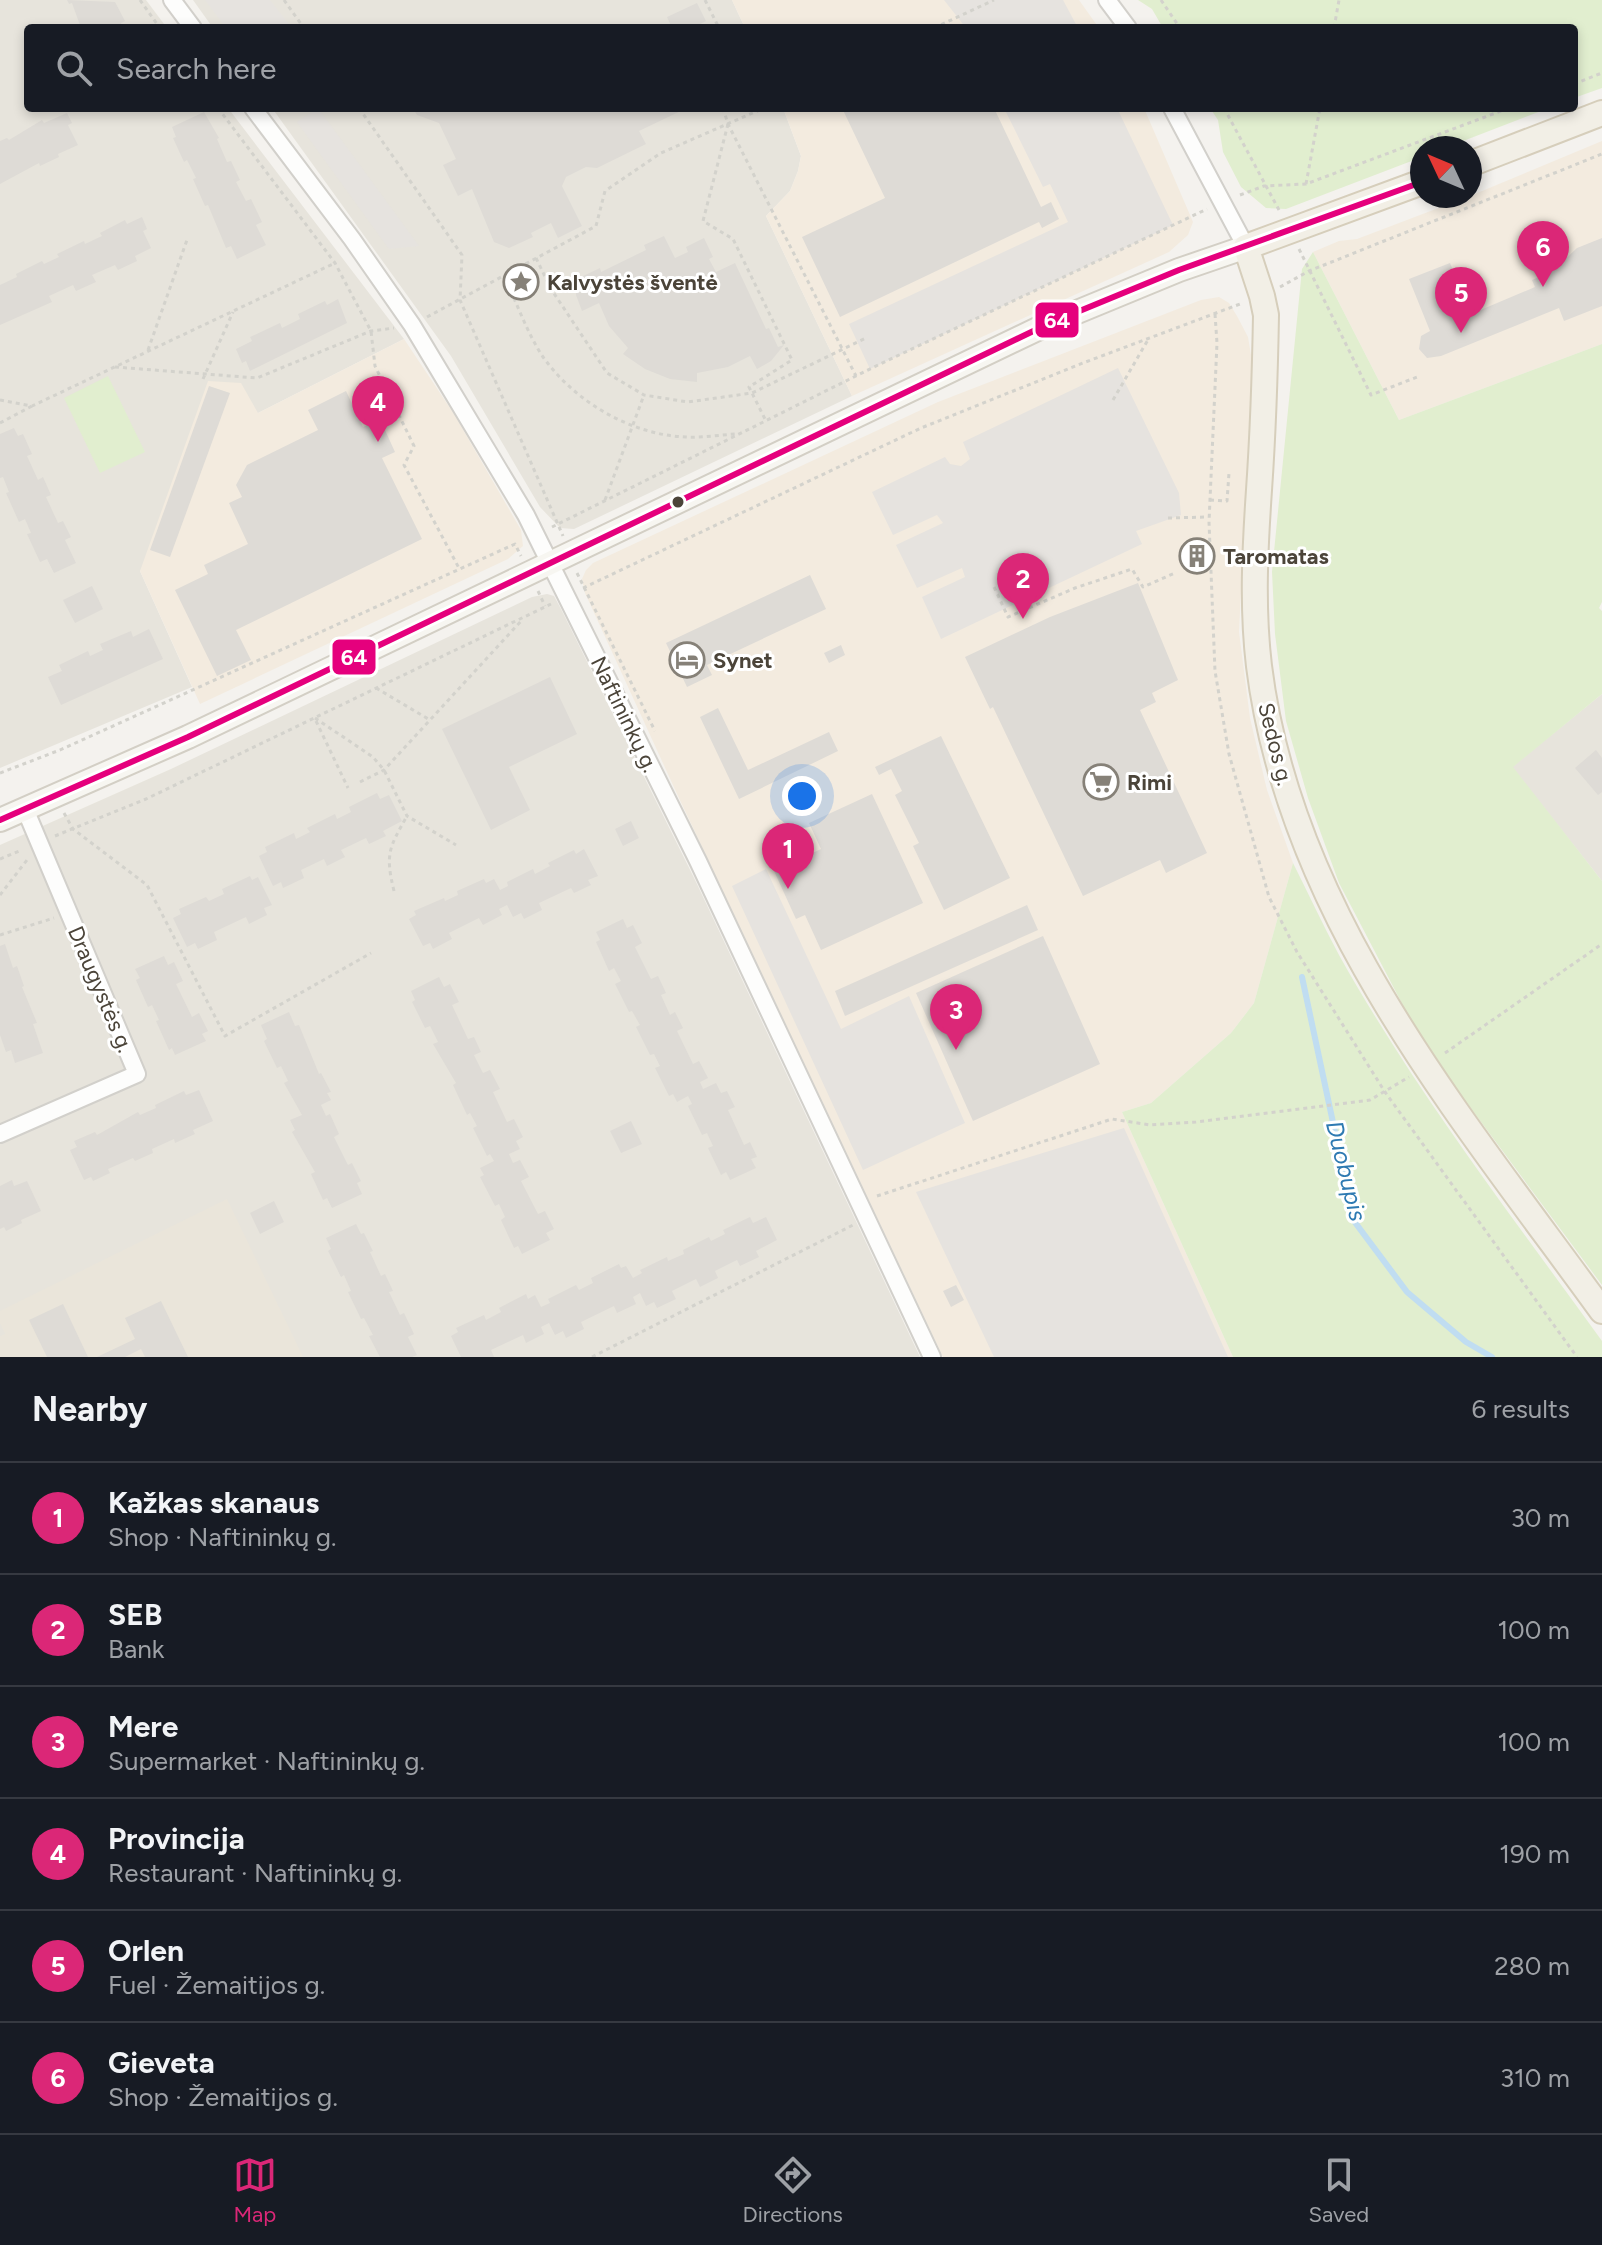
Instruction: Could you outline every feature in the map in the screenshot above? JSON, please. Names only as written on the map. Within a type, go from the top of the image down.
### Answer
[{"type":"main road","points":[[1482,159],[1602,113]]},
{"type":"main road","points":[[0,820],[188,737],[1048,324],[1179,270],[1410,186]]},
{"type":"main road","name":"Sedos g.","points":[[1246,247],[1266,315],[1254,587],[1259,666],[1279,764],[1296,818],[1325,890],[1380,995],[1425,1066],[1602,1311]]},
{"type":"street","points":[[172,0],[190,24]]},
{"type":"street","points":[[1107,0],[1125,24]]},
{"type":"street","name":"Naftininkų g.","points":[[256,112],[352,239],[412,325],[536,535],[559,559],[567,596],[698,861],[932,1357]]},
{"type":"street","name":"Sedos g.","points":[[1174,112],[1246,247]]},
{"type":"street","name":"Draugystės g.","points":[[0,1134],[137,1074],[25,809]]},
{"type":"path","points":[[140,0],[157,24]]},
{"type":"path","points":[[284,0],[301,24]]},
{"type":"path","points":[[705,0],[717,24]]},
{"type":"path","points":[[943,24],[994,0]]},
{"type":"path","points":[[1161,0],[1177,24]]},
{"type":"path","points":[[1335,24],[1339,0]]},
{"type":"path","points":[[1578,82],[1602,73]]},
{"type":"path","points":[[221,112],[335,263],[371,331],[375,366],[414,446],[404,465],[460,570]]},
{"type":"path","points":[[362,112],[462,255],[460,300],[559,523],[559,559]]},
{"type":"path","points":[[724,112],[856,376]]},
{"type":"path","points":[[115,367],[257,378],[371,331],[412,325],[596,226],[605,191],[661,153],[755,112]]},
{"type":"path","points":[[1226,112],[1291,231],[1371,395],[1417,377]]},
{"type":"path","points":[[1306,184],[1319,112]]},
{"type":"path","points":[[0,773],[60,750],[536,535],[856,376],[1222,201],[1264,186],[1306,184],[1498,112]]},
{"type":"path","points":[[728,124],[703,221],[733,239],[792,360],[749,387],[766,421]]},
{"type":"path","points":[[0,859],[146,799],[921,428],[1262,296],[1309,271],[1602,154]]},
{"type":"path","points":[[148,350],[188,237]]},
{"type":"path","points":[[536,258],[551,289],[607,373],[644,395],[688,402],[752,393],[866,338]]},
{"type":"path","points":[[0,423],[335,263]]},
{"type":"path","points":[[504,276],[541,353],[576,393],[607,414],[631,424],[684,437],[738,434]]},
{"type":"path","points":[[204,376],[233,312]]},
{"type":"path","points":[[1113,400],[1149,338]]},
{"type":"path","points":[[605,500],[644,395]]},
{"type":"path","points":[[0,400],[32,406]]},
{"type":"path","points":[[1210,500],[1227,501],[1229,473]]},
{"type":"path","points":[[1168,518],[1209,517]]},
{"type":"path","points":[[515,544],[546,607]]},
{"type":"path","points":[[994,587],[1008,617],[1075,588],[1132,569],[1143,587],[1175,573]]},
{"type":"path","points":[[360,782],[384,770],[524,617]]},
{"type":"path","points":[[376,688],[430,720]]},
{"type":"path","points":[[315,718],[373,757],[384,770],[407,816],[456,845]]},
{"type":"path","points":[[315,718],[348,788]]},
{"type":"path","points":[[56,796],[73,829],[147,885],[225,1036],[371,953]]},
{"type":"path","points":[[394,891],[389,870],[389,848],[407,816]]},
{"type":"path","points":[[0,895],[40,842]]},
{"type":"path","points":[[0,935],[69,913]]},
{"type":"path","points":[[874,1197],[1112,1119],[1150,1125],[1196,1122],[1370,1100],[1425,1066],[1602,944]]},
{"type":"path","points":[[592,1357],[866,1219]]},
{"type":"shaded area","points":[[0,0],[146,0],[164,24],[24,24],[24,112],[231,112],[404,339],[258,413],[140,571],[192,687],[0,768]]},
{"type":"shaded area","points":[[193,0],[732,0],[743,24],[210,24]]},
{"type":"shaded area","points":[[205,0],[270,0],[289,24],[223,24]]},
{"type":"shaded area","points":[[732,0],[1079,0],[1096,24],[743,24]]},
{"type":"shaded area","points":[[944,0],[1063,0],[1076,24],[963,24]]},
{"type":"shaded area","points":[[275,112],[784,112],[801,156],[790,191],[766,216],[852,396],[574,529],[560,528],[540,507],[451,356]]},
{"type":"shaded area","points":[[312,112],[321,112],[419,246],[389,249],[297,122]]},
{"type":"shaded area","points":[[784,112],[1146,112],[1193,222],[1188,235],[1169,252],[852,396],[766,216],[790,191],[801,156]]},
{"type":"shaded area","points":[[1006,112],[1119,112],[1173,225],[870,369],[849,324],[1068,222],[1050,184],[1043,187]]},
{"type":"shaded area","points":[[1602,141],[1602,344],[1399,420],[1313,252],[1438,208],[1482,208],[1482,191]]},
{"type":"shaded area","points":[[1219,297],[1229,303],[1237,316],[1248,337],[1251,355],[1239,632],[1250,718],[1267,790],[1293,863],[1254,1003],[1231,1033],[1151,1103],[1122,1112],[1233,1357],[943,1357],[678,796],[585,593],[582,579],[593,563],[938,402],[1201,300]]},
{"type":"shaded area","points":[[404,339],[454,414],[521,530],[523,546],[508,559],[200,704],[140,571],[208,381],[241,383],[258,413]]},
{"type":"shaded area","points":[[1118,368],[1179,493],[1181,515],[1136,531],[1142,544],[941,639],[922,597],[965,577],[962,568],[917,588],[896,545],[943,523],[937,515],[893,535],[872,492],[945,457],[950,464],[961,466],[970,459],[963,442]]},
{"type":"shaded area","points":[[554,596],[561,609],[696,882],[920,1357],[0,1357],[0,845],[171,769],[532,597]]},
{"type":"shaded area","points":[[1602,694],[1602,881],[1512,767]]},
{"type":"shaded area","points":[[766,869],[841,1029],[909,996],[965,1123],[863,1170],[732,886]]},
{"type":"shaded area","points":[[1124,1128],[1228,1357],[994,1357],[916,1192]]},
{"type":"shaded area","points":[[227,1199],[303,1357],[0,1357],[0,1336],[5,1334],[0,1323],[0,1311]]},
{"type":"green space","points":[[1138,0],[1602,0],[1602,88],[1578,97],[1578,24],[1161,24],[1152,9]]},
{"type":"green space","points":[[1213,112],[1539,112],[1476,136],[1410,136],[1410,162],[1286,209],[1266,208],[1241,187],[1223,152],[1218,120]]},
{"type":"green space","points":[[1313,252],[1399,420],[1602,344],[1602,602],[1599,608],[1602,611],[1602,694],[1513,767],[1602,881],[1602,1285],[1461,1095],[1408,1015],[1339,883],[1308,798],[1286,721],[1275,634],[1272,572],[1302,269]]},
{"type":"green space","points":[[108,376],[145,452],[100,473],[64,398]]},
{"type":"green space","points":[[1293,863],[1339,955],[1399,1055],[1602,1341],[1602,1357],[1233,1357],[1122,1112],[1151,1103],[1231,1033],[1254,1003]]},
{"type":"building","points":[[67,0],[115,2],[125,21],[121,24],[80,24],[72,3],[69,4]]},
{"type":"building","points":[[697,3],[706,21],[700,24],[670,24],[667,17]]},
{"type":"building","points":[[204,112],[219,138],[227,162],[231,161],[240,180],[236,182],[246,201],[251,199],[262,222],[256,225],[266,245],[237,259],[231,246],[226,248],[193,179],[196,178],[187,160],[184,162],[173,138],[176,137],[172,127]]},
{"type":"building","points":[[415,112],[679,112],[639,131],[646,144],[597,168],[586,167],[566,177],[562,186],[582,226],[558,238],[551,223],[531,233],[533,237],[509,248],[494,242],[472,189],[458,196],[443,165],[456,159],[439,123]]},
{"type":"building","points":[[844,112],[996,112],[1041,207],[1051,202],[1059,219],[1042,228],[1039,222],[840,317],[802,237],[885,198]]},
{"type":"building","points":[[67,113],[72,123],[68,125],[78,145],[0,184],[0,141],[9,140],[42,120],[44,123]]},
{"type":"building","points":[[142,217],[147,229],[143,231],[151,248],[135,256],[137,261],[118,270],[115,265],[92,275],[96,282],[76,291],[73,285],[49,296],[52,302],[0,325],[0,285],[42,261],[44,264],[59,257],[57,254],[102,236],[100,233],[125,220],[127,224]]},
{"type":"building","points":[[664,236],[675,258],[688,252],[686,247],[704,238],[716,272],[735,263],[766,329],[769,328],[778,347],[784,345],[771,361],[757,369],[750,356],[728,367],[697,373],[697,382],[670,379],[645,369],[623,354],[628,348],[609,326],[599,303],[582,311],[576,295],[576,277],[600,268],[601,272],[646,250],[644,245]]},
{"type":"building","points":[[1602,238],[1602,306],[1564,321],[1559,308],[1441,356],[1427,358],[1419,349],[1421,336],[1430,331],[1409,279],[1450,263],[1471,314],[1535,287],[1532,280],[1553,271],[1577,248]]},
{"type":"building","points":[[338,299],[347,323],[250,371],[246,361],[242,363],[236,349],[252,341],[250,337],[280,323],[282,328],[300,319],[298,314],[325,301],[327,305]]},
{"type":"building","points":[[209,386],[230,393],[170,557],[150,550]]},
{"type":"building","points":[[346,391],[363,427],[380,419],[395,452],[382,458],[422,539],[236,630],[251,660],[217,676],[175,590],[208,574],[204,565],[248,544],[229,503],[242,497],[236,485],[247,465],[318,430],[308,410]]},
{"type":"building","points":[[14,428],[18,436],[23,434],[32,454],[27,456],[38,480],[43,477],[51,495],[46,497],[58,523],[63,521],[71,537],[65,540],[76,563],[54,573],[47,559],[40,562],[27,534],[31,533],[25,519],[19,522],[6,493],[9,492],[3,477],[0,478],[0,434]]},
{"type":"building","name":"Taromatas","points":[[1201,546],[1203,564],[1192,565],[1190,547]]},
{"type":"building","points":[[810,575],[826,609],[707,665],[712,675],[687,687],[666,643]]},
{"type":"building","name":"Rimi","points":[[1138,583],[1178,680],[1152,693],[1156,702],[1140,710],[1207,853],[1166,873],[1160,860],[1083,896],[993,707],[990,709],[965,657],[1050,617]]},
{"type":"building","points":[[92,586],[103,609],[75,623],[63,600]]},
{"type":"building","points":[[149,629],[163,659],[61,705],[48,677],[62,671],[59,665],[88,651],[90,656],[103,650],[100,644],[131,631],[133,637]]},
{"type":"building","points":[[841,645],[845,655],[829,663],[824,653]]},
{"type":"building","points":[[550,677],[577,734],[509,767],[530,810],[491,830],[442,729]]},
{"type":"building","points":[[718,708],[748,770],[829,732],[838,751],[739,799],[700,717]]},
{"type":"building","points":[[941,736],[1010,878],[944,910],[913,846],[919,843],[895,795],[902,791],[891,769],[879,775],[875,767]]},
{"type":"building","points":[[1596,750],[1602,758],[1602,792],[1598,795],[1575,768]]},
{"type":"building","points":[[377,793],[380,799],[389,795],[402,821],[383,831],[386,836],[369,844],[366,838],[341,850],[345,857],[327,866],[324,859],[301,870],[304,878],[283,888],[281,882],[273,886],[259,856],[267,852],[265,847],[294,833],[296,839],[310,832],[307,828],[335,814],[337,819],[351,812],[349,807]]},
{"type":"building","points":[[872,794],[923,903],[821,950],[805,915],[796,919],[774,871],[821,849],[809,823]]},
{"type":"building","points":[[631,821],[639,838],[623,846],[615,829]]},
{"type":"building","points":[[584,849],[598,876],[588,880],[591,885],[574,893],[571,888],[539,903],[542,910],[524,919],[521,913],[513,917],[507,905],[499,909],[502,915],[483,925],[479,918],[449,933],[452,939],[433,949],[430,943],[423,946],[409,919],[416,915],[414,911],[444,898],[445,901],[458,895],[457,891],[484,879],[486,883],[494,879],[500,890],[508,886],[507,882],[533,869],[535,874],[550,866],[548,863],[574,850],[576,854]]},
{"type":"building","points":[[250,876],[252,880],[258,877],[272,905],[264,908],[267,915],[249,924],[246,917],[214,932],[217,940],[198,949],[195,943],[187,947],[173,918],[181,914],[179,909],[206,897],[209,901],[224,894],[222,889]]},
{"type":"building","points":[[1027,905],[1038,930],[845,1016],[835,991]]},
{"type":"building","points":[[623,919],[627,928],[633,925],[642,943],[635,947],[651,979],[658,976],[666,993],[661,995],[670,1015],[675,1012],[683,1028],[677,1031],[693,1064],[699,1061],[708,1078],[700,1082],[703,1089],[716,1083],[721,1093],[727,1091],[735,1107],[728,1110],[744,1145],[750,1142],[757,1157],[751,1159],[756,1168],[730,1180],[726,1172],[721,1175],[708,1148],[713,1146],[707,1133],[702,1135],[688,1106],[692,1104],[688,1096],[677,1102],[673,1094],[669,1096],[655,1068],[660,1066],[654,1054],[650,1055],[636,1027],[640,1025],[632,1011],[629,1012],[615,984],[621,981],[614,968],[609,971],[596,942],[600,940],[596,932]]},
{"type":"building","points":[[1043,936],[1100,1064],[973,1121],[916,993]]},
{"type":"building","points":[[5,944],[13,968],[17,966],[37,1023],[33,1024],[43,1053],[15,1063],[11,1050],[6,1052],[0,1035],[0,946]]},
{"type":"building","points":[[164,956],[168,965],[174,962],[183,981],[176,984],[192,1017],[199,1013],[208,1031],[202,1034],[206,1041],[175,1055],[172,1048],[169,1050],[152,1005],[148,1007],[136,980],[140,978],[135,969]]},
{"type":"building","points":[[439,977],[444,987],[450,984],[459,1002],[452,1005],[468,1039],[474,1037],[481,1052],[474,1055],[483,1073],[490,1070],[500,1089],[493,1092],[507,1122],[514,1119],[523,1137],[516,1141],[520,1149],[509,1154],[513,1163],[520,1160],[529,1177],[521,1181],[538,1214],[545,1211],[554,1229],[546,1233],[550,1240],[522,1254],[518,1246],[514,1248],[501,1220],[505,1217],[499,1204],[495,1206],[480,1177],[484,1175],[480,1168],[494,1161],[490,1154],[487,1156],[473,1128],[477,1126],[470,1113],[467,1115],[453,1085],[456,1083],[433,1044],[438,1042],[430,1026],[425,1028],[412,1002],[415,1000],[411,991]]},
{"type":"building","points":[[289,1012],[295,1026],[299,1025],[319,1074],[331,1092],[327,1093],[331,1100],[321,1105],[326,1116],[330,1114],[339,1134],[334,1137],[348,1165],[352,1163],[361,1181],[357,1183],[362,1194],[332,1208],[327,1198],[323,1200],[311,1174],[315,1172],[292,1132],[295,1130],[290,1120],[302,1115],[284,1083],[288,1081],[281,1066],[277,1068],[264,1041],[267,1039],[261,1025]]},
{"type":"building","points":[[199,1090],[213,1121],[193,1130],[195,1134],[175,1143],[174,1139],[152,1149],[153,1153],[108,1169],[110,1173],[93,1181],[91,1177],[84,1180],[70,1150],[77,1147],[74,1141],[95,1132],[97,1135],[138,1112],[140,1115],[156,1108],[155,1105],[184,1091],[186,1095]]},
{"type":"building","points":[[631,1121],[642,1144],[621,1153],[610,1131]]},
{"type":"building","points":[[12,1180],[14,1186],[27,1181],[41,1211],[6,1231],[4,1227],[0,1229],[0,1186]]},
{"type":"building","points":[[274,1201],[284,1222],[260,1234],[250,1213]]},
{"type":"building","points":[[750,1217],[753,1223],[766,1217],[777,1240],[756,1251],[759,1257],[740,1266],[737,1260],[715,1271],[718,1278],[700,1287],[696,1279],[672,1291],[676,1299],[657,1308],[654,1302],[646,1306],[640,1293],[633,1297],[636,1304],[617,1313],[614,1306],[581,1322],[584,1329],[566,1338],[563,1331],[555,1335],[549,1323],[541,1327],[544,1334],[526,1343],[523,1335],[491,1350],[494,1357],[461,1357],[451,1336],[458,1332],[456,1328],[484,1315],[486,1320],[501,1312],[499,1308],[526,1294],[528,1299],[535,1295],[541,1307],[550,1303],[548,1299],[576,1285],[579,1290],[593,1283],[591,1278],[619,1264],[621,1268],[626,1266],[633,1278],[642,1273],[640,1270],[667,1257],[668,1261],[684,1254],[683,1250],[709,1237],[711,1241],[725,1234],[723,1230]]},
{"type":"building","points":[[356,1224],[373,1251],[370,1252],[381,1276],[385,1274],[393,1291],[389,1292],[400,1315],[404,1313],[414,1334],[408,1337],[417,1355],[380,1357],[369,1336],[373,1335],[348,1292],[351,1291],[344,1275],[341,1277],[328,1251],[331,1249],[326,1238]]},
{"type":"building","points":[[956,1285],[964,1300],[951,1307],[943,1291]]},
{"type":"building","points":[[161,1301],[188,1357],[145,1357],[141,1349],[125,1357],[97,1357],[135,1339],[125,1318]]},
{"type":"building","points":[[63,1304],[88,1357],[47,1357],[29,1320]]},
{"type":"waterway","name":"Duobupis","points":[[1302,977],[1354,1221],[1407,1292],[1466,1342],[1492,1357]]},
{"type":"transit line","name":"64","points":[[0,820],[188,737],[1048,324],[1179,270],[1410,186]]},
{"type":"place","name":"Kalvystės šventė","points":[[521,282]]},
{"type":"place","name":"Gieveta","points":[[1543,287]]},
{"type":"place","name":"Orlen","points":[[1461,333]]},
{"type":"place","name":"Provincija","points":[[378,442]]},
{"type":"place","name":"Taromatas","points":[[1197,556]]},
{"type":"place","name":"SEB","points":[[1023,619]]},
{"type":"place","name":"Synet","points":[[687,660]]},
{"type":"place","name":"Rimi","points":[[1101,782]]},
{"type":"place","name":"Kažkas skanaus","points":[[788,889]]},
{"type":"place","name":"Mere","points":[[956,1050]]}]
